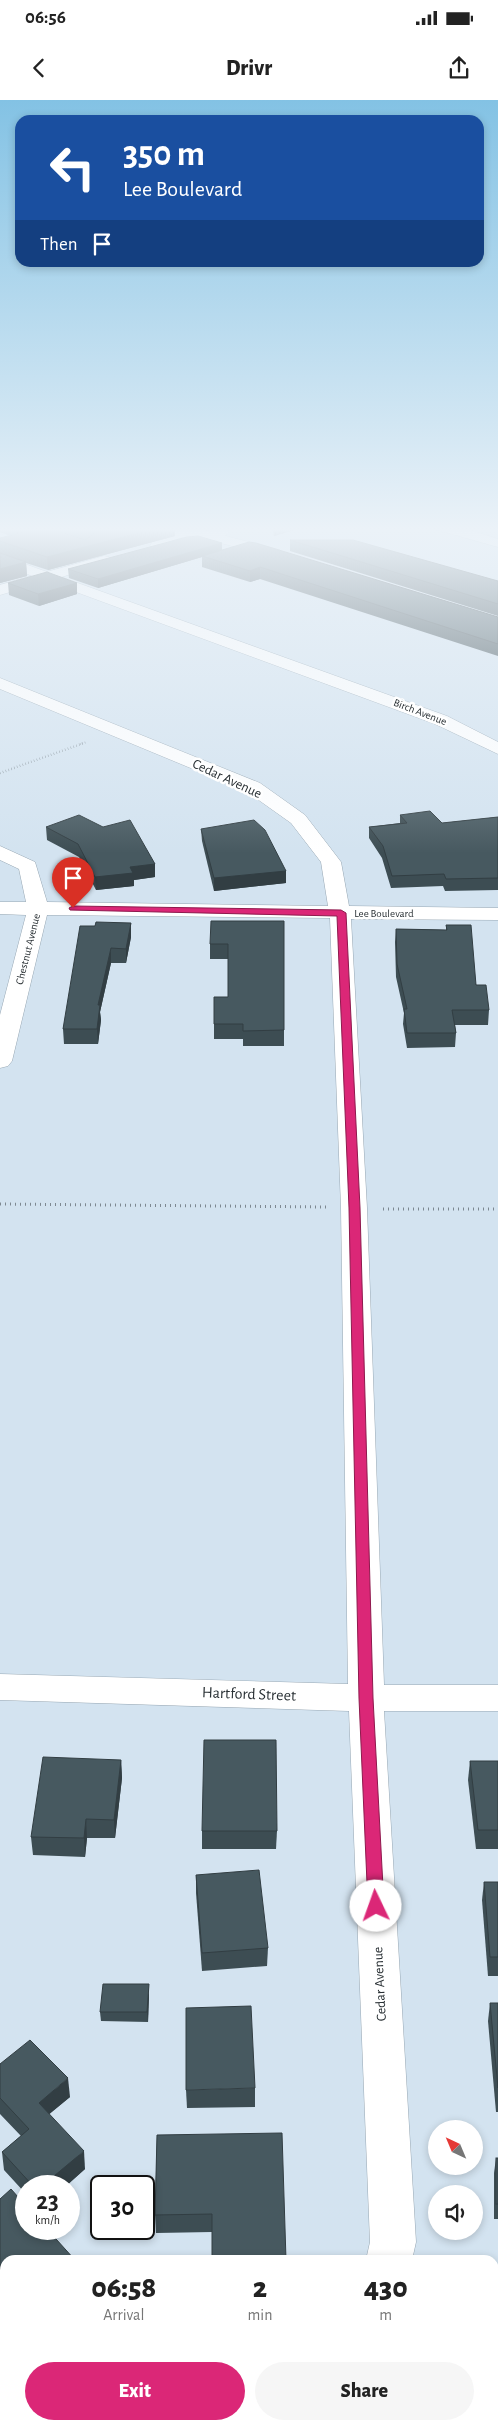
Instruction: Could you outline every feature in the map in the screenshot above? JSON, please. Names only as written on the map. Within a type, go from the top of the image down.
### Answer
[{"type":"street","name":"Birch Avenue","points":[[209,635],[441,720],[498,749]]},
{"type":"street","name":"Cedar Avenue","points":[[0,682],[253,787],[298,819],[331,862],[341,913],[354,1208],[366,1698],[393,2242],[390,2255]]},
{"type":"street","name":"Chestnut Avenue","points":[[0,852],[28,866],[38,908],[0,1061]]},
{"type":"street","name":"Lee Boulevard","points":[[0,908],[498,914]]},
{"type":"street","name":"Hartford Street","points":[[0,1687],[366,1698],[498,1698]]},
{"type":"path","points":[[0,773],[87,742]]},
{"type":"path","points":[[0,1204],[328,1207]]},
{"type":"path","points":[[374,1209],[498,1209]]},
{"type":"building","points":[[469,635],[498,635],[498,644]]},
{"type":"building","points":[[430,811],[442,823],[498,817],[498,878],[446,879],[444,874],[392,876],[383,846],[369,827],[407,823],[400,815]]},
{"type":"building","points":[[79,815],[103,827],[130,820],[155,864],[130,867],[133,873],[95,877],[78,844],[46,827]]},
{"type":"building","points":[[254,820],[265,830],[286,871],[214,878],[201,829]]},
{"type":"building","points":[[211,921],[284,921],[284,1030],[243,1031],[243,1024],[214,1024],[214,997],[228,997],[228,944],[210,944]]},
{"type":"building","points":[[96,922],[131,923],[126,949],[111,948],[98,1005],[100,1005],[97,1029],[63,1029],[80,926],[95,926]]},
{"type":"building","points":[[446,925],[471,925],[476,985],[486,985],[489,1010],[452,1010],[456,1033],[407,1033],[404,1009],[407,1009],[397,964],[396,929],[447,930]]},
{"type":"building","points":[[204,1740],[276,1740],[277,1831],[202,1831]]},
{"type":"building","points":[[43,1757],[121,1760],[114,1820],[86,1819],[84,1838],[31,1837]]},
{"type":"building","points":[[470,1761],[498,1761],[498,1830],[478,1830]]},
{"type":"building","points":[[259,1870],[268,1948],[202,1953],[196,1875]]},
{"type":"building","points":[[484,1882],[498,1882],[498,1957],[490,1957]]},
{"type":"building","points":[[103,1984],[149,1984],[147,2012],[100,2012]]},
{"type":"building","points":[[490,2003],[498,2003],[498,2088]]},
{"type":"building","points":[[251,2006],[255,2088],[186,2090],[186,2008]]},
{"type":"building","points":[[30,2040],[68,2078],[39,2103],[84,2151],[55,2175],[23,2175],[2,2152],[29,2129],[0,2098],[0,2064]]},
{"type":"building","points":[[282,2133],[286,2255],[212,2255],[212,2214],[155,2215],[157,2135]]},
{"type":"building","points":[[496,2158],[498,2158],[498,2204],[496,2204]]},
{"type":"building","points":[[11,2189],[15,2194],[15,2240],[57,2240],[70,2255],[0,2255],[0,2199]]},
{"type":"route","points":[[73,908],[341,913],[354,1208],[366,1698],[376,1906]]}]
